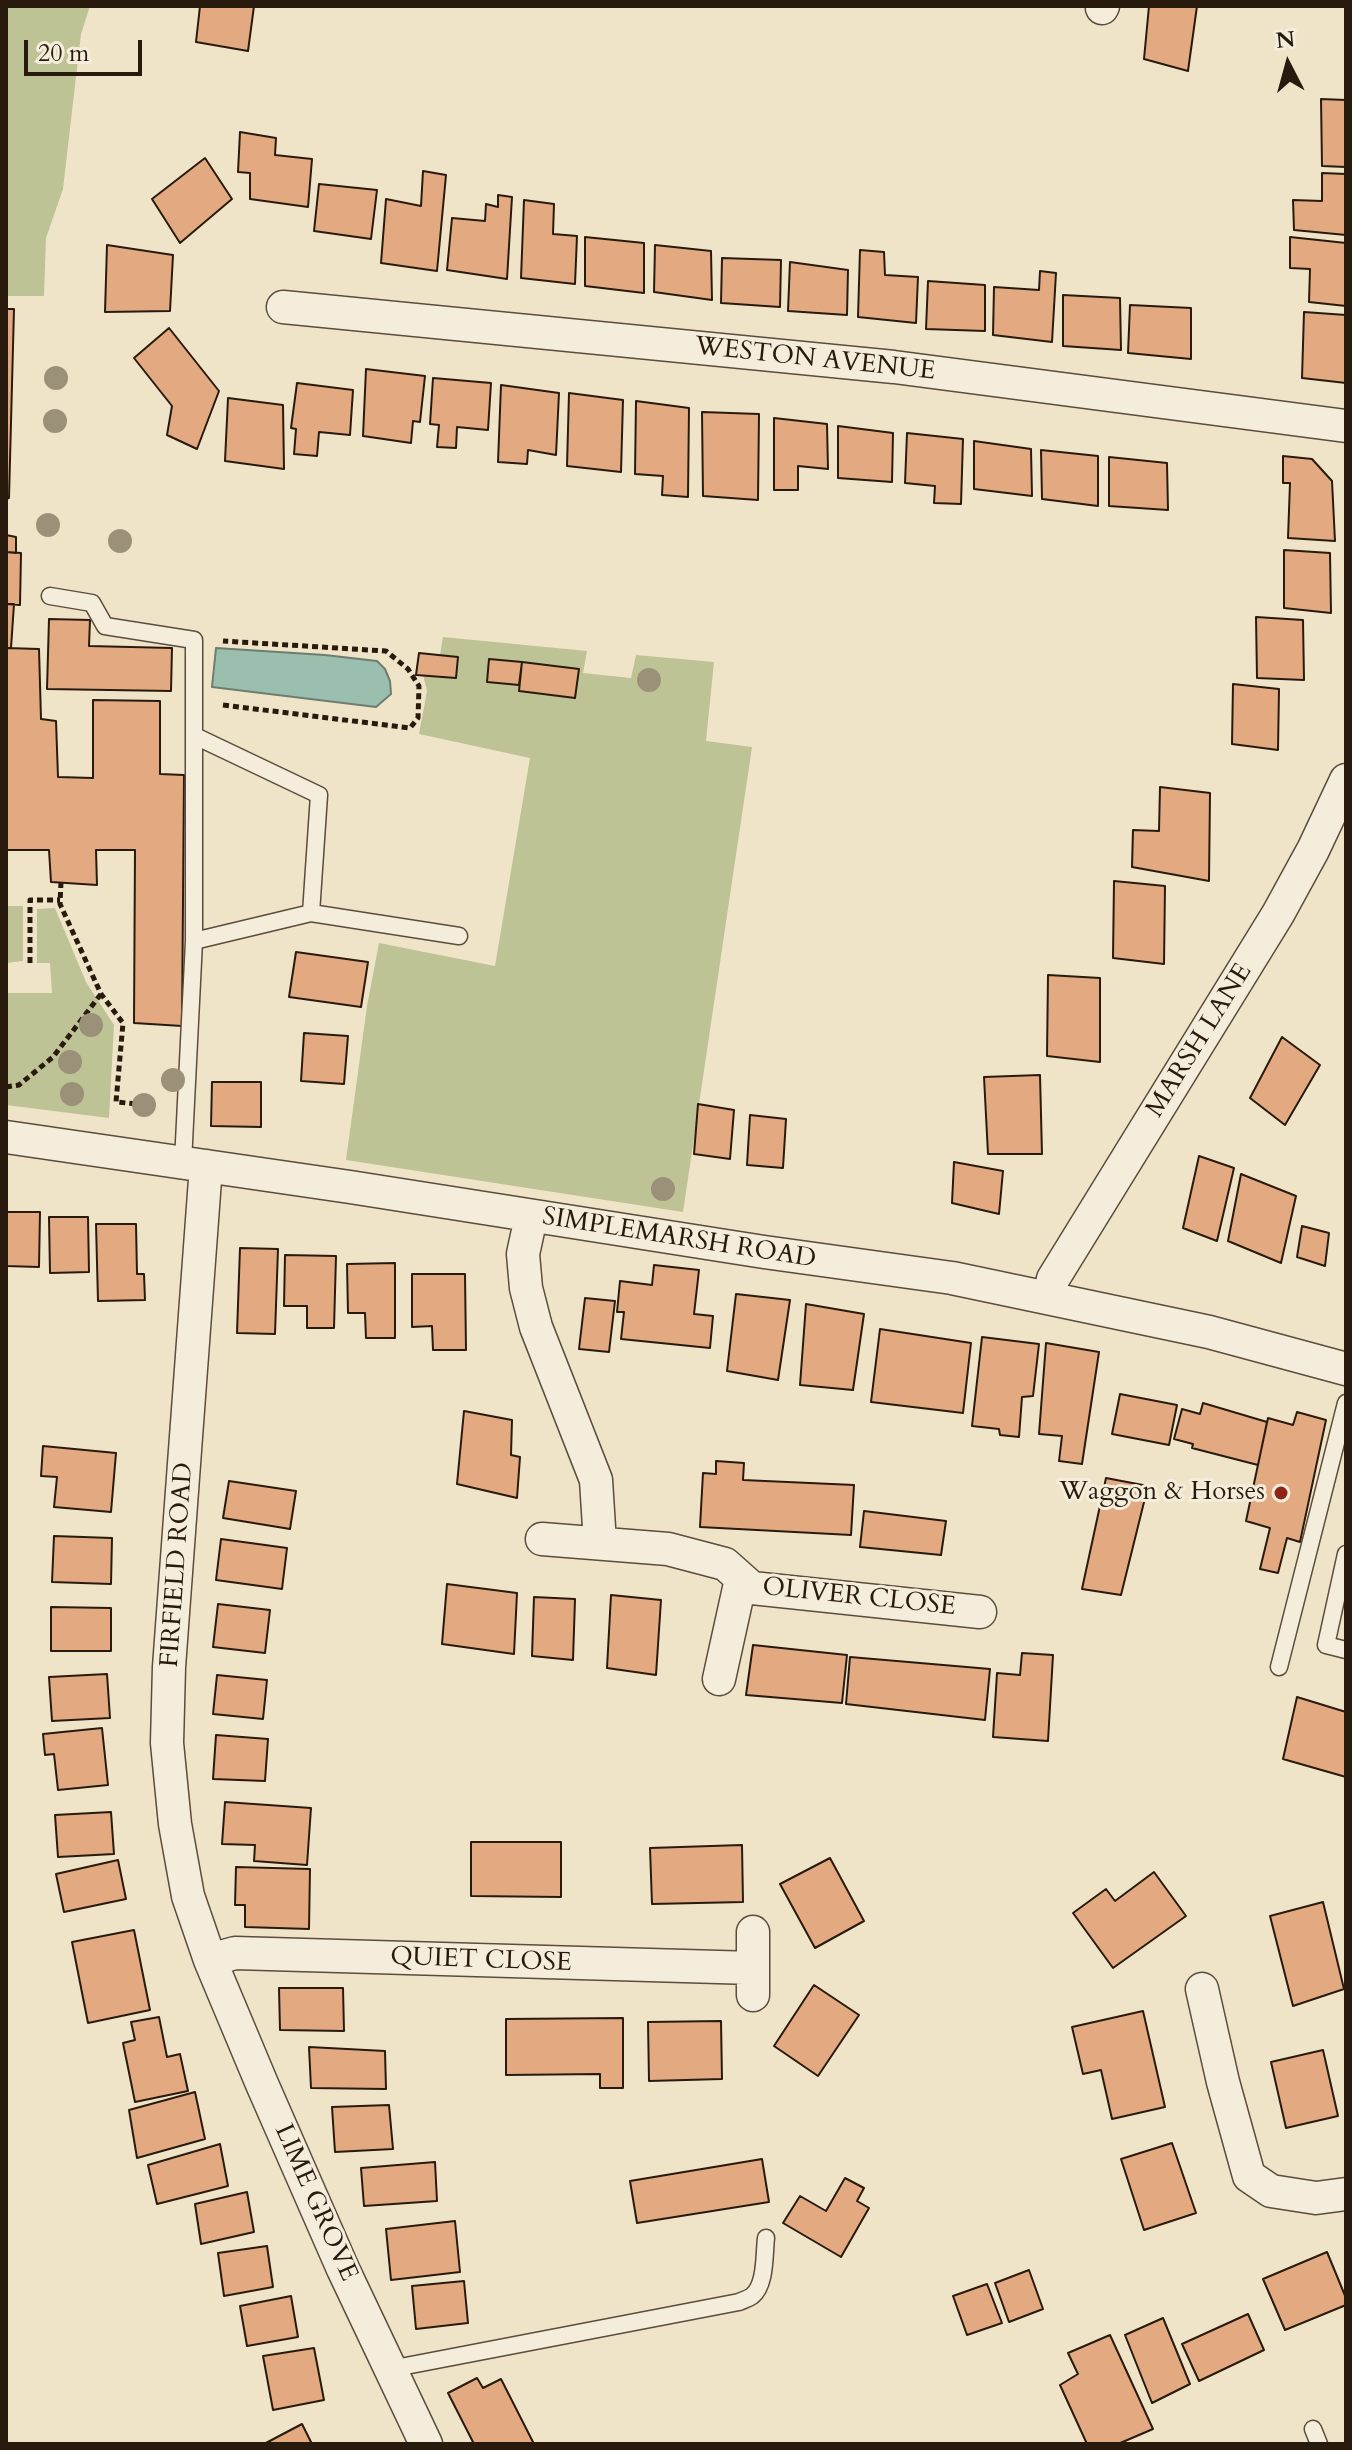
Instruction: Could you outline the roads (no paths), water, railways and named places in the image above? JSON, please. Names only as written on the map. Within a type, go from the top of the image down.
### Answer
[{"type":"street","name":"WESTON AVENUE","points":[[283,307],[894,367],[1346,426]]},
{"type":"street","name":"MARSH LANE","points":[[1049,1297],[1053,1279],[1278,914],[1345,787]]},
{"type":"street","name":"SIMPLEMARSH ROAD","points":[[6,1137],[952,1278],[1209,1332],[1346,1369]]},
{"type":"street","name":"FIRFIELD ROAD","points":[[195,1164],[167,1743],[175,1824],[188,1896],[210,1960]]},
{"type":"street","points":[[531,1217],[523,1254],[526,1288],[536,1327],[596,1480],[600,1543]]},
{"type":"street","name":"OLIVER CLOSE","points":[[542,1539],[668,1549],[725,1564],[752,1588],[980,1612]]},
{"type":"street","name":"OLIVER CLOSE","points":[[719,1679],[741,1579]]},
{"type":"street","name":"QUIET CLOSE","points":[[210,1960],[235,1953],[753,1982],[753,1932]]},
{"type":"street","name":"LIME GROVE","points":[[210,1960],[343,2269],[426,2444]]},
{"type":"street","points":[[1202,1989],[1249,2176],[1271,2191],[1316,2198],[1346,2194]]},
{"type":"lane","points":[[50,596],[92,603],[105,626],[194,640],[194,941],[187,1109],[195,1164]]},
{"type":"lane","points":[[195,736],[319,795],[311,913]]},
{"type":"lane","points":[[194,941],[311,913],[459,936]]},
{"type":"lane","points":[[1279,1667],[1346,1403]]},
{"type":"lane","points":[[1346,1554],[1326,1645],[1346,1650]]},
{"type":"lane","points":[[390,2369],[739,2302],[752,2296],[758,2288],[766,2238]]},
{"type":"place","name":"Waggon & Horses","points":[[1281,1493]]}]
